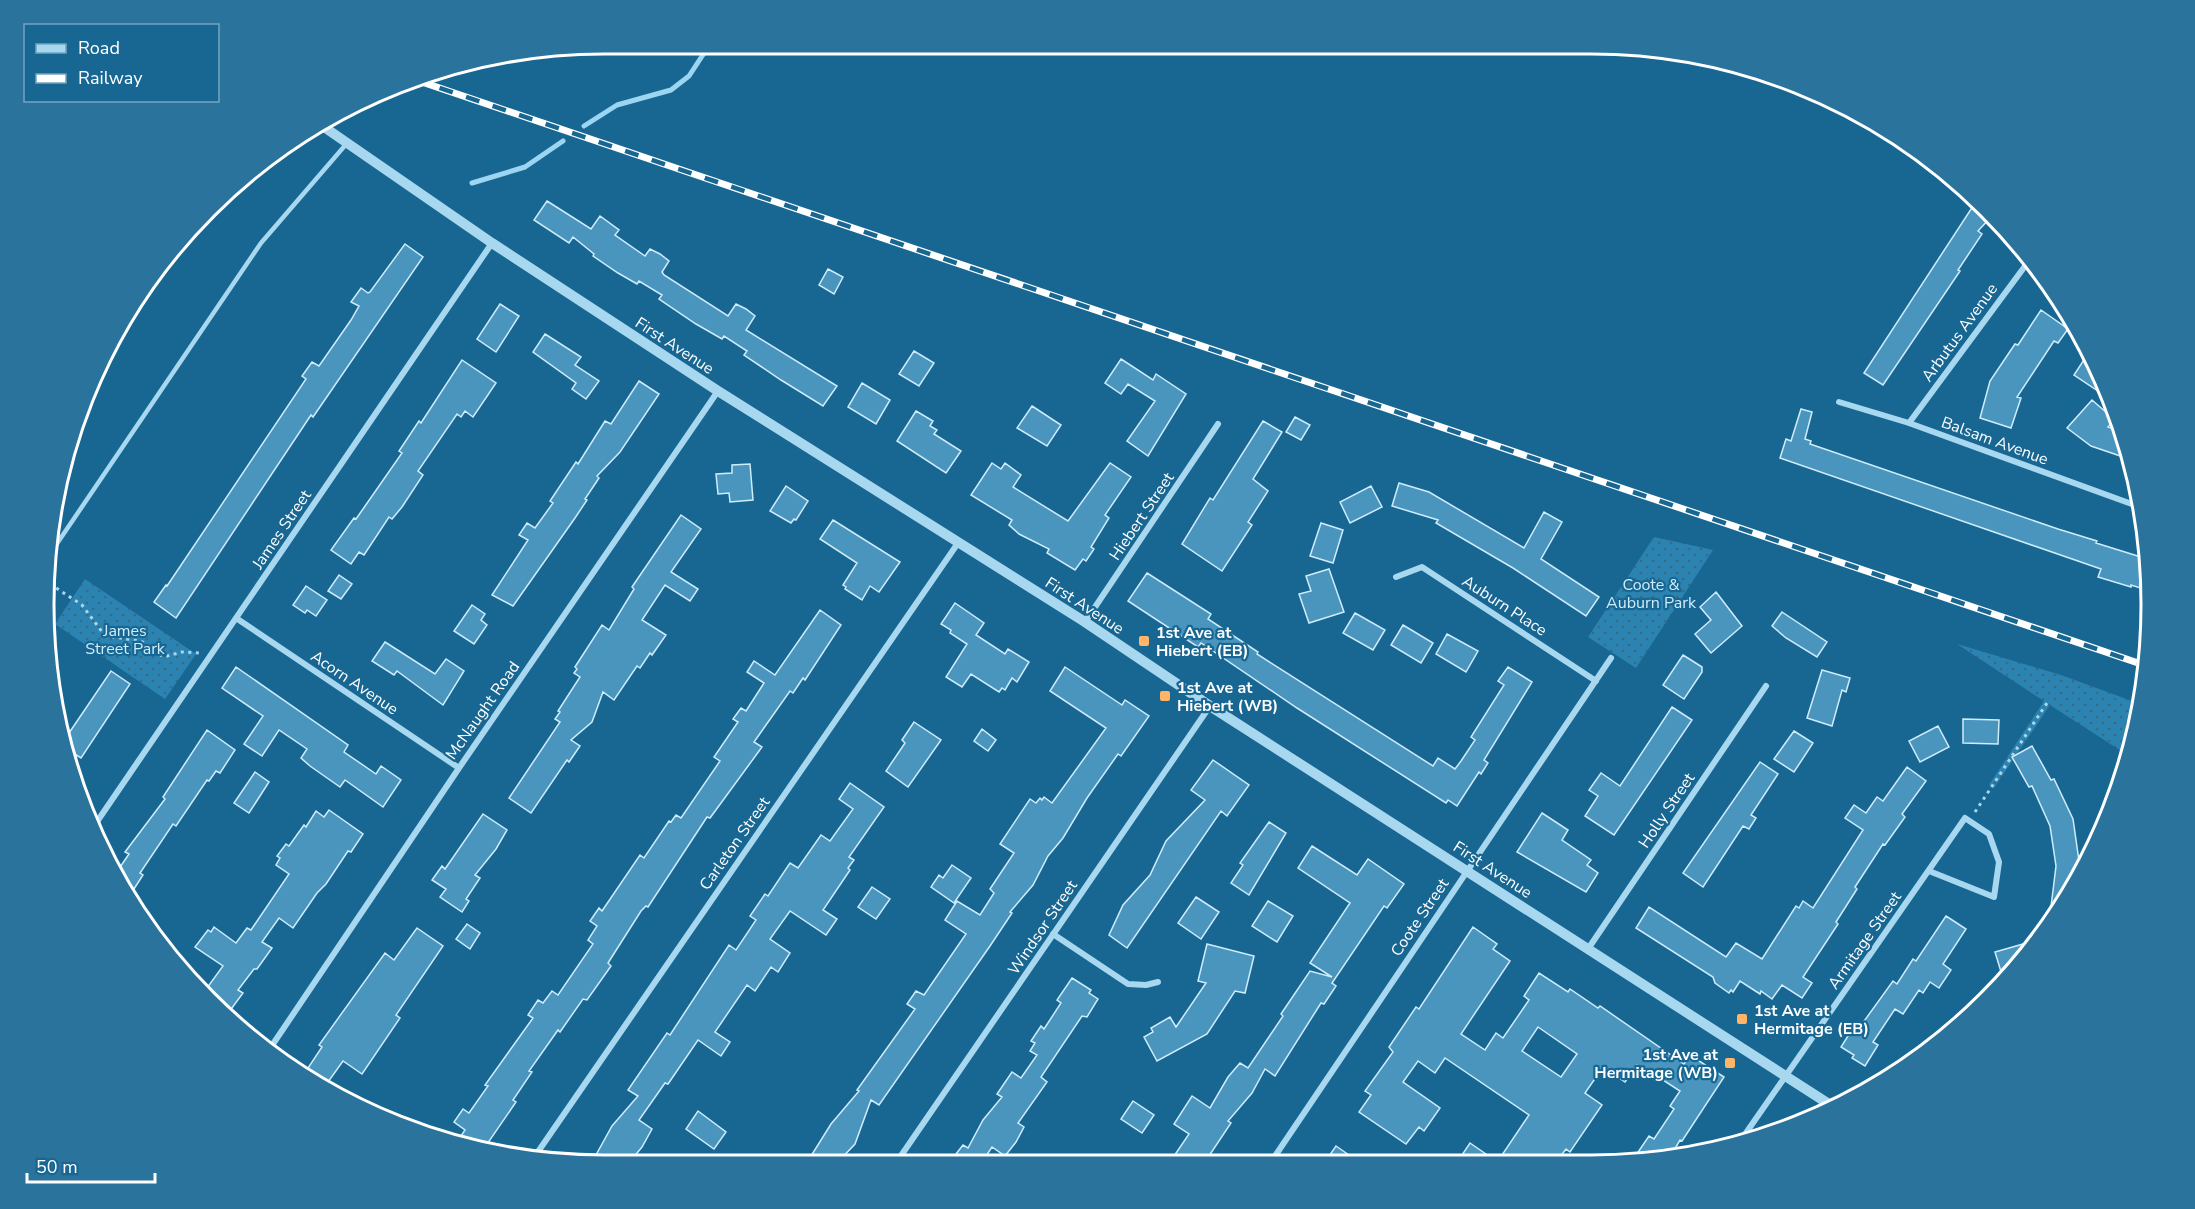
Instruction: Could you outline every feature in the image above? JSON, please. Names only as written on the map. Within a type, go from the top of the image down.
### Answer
[{"type":"street","name":"First Avenue","points":[[327,129],[492,243],[718,391],[1085,622],[1209,706],[1826,1102]]},
{"type":"street","name":"James Street","points":[[98,820],[492,243]]},
{"type":"street","name":"Arbutus Avenue","points":[[1909,423],[2025,266]]},
{"type":"street","name":"McNaught Road","points":[[273,1044],[718,391]]},
{"type":"street","name":"Balsam Avenue","points":[[1839,402],[1909,423],[2131,504]]},
{"type":"street","name":"Hiebert Street","points":[[1085,622],[1218,424]]},
{"type":"street","name":"Carleton Street","points":[[539,1151],[958,543]]},
{"type":"street","name":"Auburn Place","points":[[1396,577],[1422,567],[1596,681]]},
{"type":"street","name":"Acorn Avenue","points":[[236,618],[459,768]]},
{"type":"street","name":"Coote Street","points":[[1276,1155],[1611,658]]},
{"type":"street","name":"Holly Street","points":[[1588,949],[1766,686]]},
{"type":"street","name":"Windsor Street","points":[[901,1155],[1209,706]]},
{"type":"street","name":"Armitage Street","points":[[1746,1132],[1965,818],[1969,821]]},
{"type":"street","points":[[1929,870],[1994,897],[1999,862],[1989,834],[1969,821]]},
{"type":"street","points":[[1053,934],[1128,984],[1146,985],[1158,982]]},
{"type":"lane","points":[[58,542],[261,243],[348,142]]},
{"type":"path","points":[[54,587],[82,605],[103,633],[113,637],[141,641],[162,656],[182,652],[212,654]]},
{"type":"path","points":[[1969,821],[2048,703]]},
{"type":"green space","name":"Coote & Auburn Park","points":[[1654,537],[1713,550],[1636,668],[1588,637]]},
{"type":"green space","name":"James Street Park","points":[[85,579],[196,654],[165,699],[55,624]]},
{"type":"green space","points":[[1957,644],[2061,675],[2132,701],[2121,751],[2050,705],[1994,788],[1989,785],[2044,701]]},
{"type":"building","points":[[547,201],[591,229],[600,216],[619,230],[615,235],[645,256],[650,249],[660,254],[669,261],[662,272],[664,275],[728,316],[736,304],[746,309],[755,316],[746,330],[837,386],[823,406],[781,380],[744,355],[747,351],[724,336],[722,339],[696,324],[659,299],[662,295],[639,281],[637,284],[618,273],[593,256],[594,254],[573,237],[569,243],[534,220]]},
{"type":"building","points":[[1972,208],[1986,222],[1978,231],[1982,234],[1958,270],[1960,271],[1883,385],[1864,373]]},
{"type":"building","points":[[405,244],[423,257],[313,417],[311,415],[176,618],[154,602],[306,379],[302,376],[312,362],[319,366],[351,320],[359,306],[351,302],[361,288],[370,292]]},
{"type":"building","points":[[828,269],[843,277],[834,294],[819,285]]},
{"type":"building","points":[[500,304],[519,316],[496,352],[477,339]]},
{"type":"building","points":[[2041,310],[2067,330],[2058,343],[2054,341],[2017,397],[2021,398],[2011,428],[1980,418],[1990,381],[2015,344],[2018,345]]},
{"type":"building","points":[[545,334],[581,357],[575,365],[599,381],[586,399],[572,389],[576,383],[533,352]]},
{"type":"building","points":[[914,351],[934,363],[919,386],[899,374]]},
{"type":"building","points":[[1121,359],[1153,380],[1156,374],[1186,394],[1148,456],[1127,441],[1155,401],[1128,384],[1121,394],[1105,383]]},
{"type":"building","points":[[462,360],[496,383],[473,417],[465,411],[461,417],[457,414],[418,471],[423,475],[402,507],[392,519],[389,517],[364,555],[359,552],[351,564],[331,550],[354,518],[356,519],[402,453],[399,451],[419,421],[421,423]]},
{"type":"building","points":[[2084,360],[2097,391],[2074,375]]},
{"type":"building","points":[[639,381],[659,394],[620,452],[597,476],[599,478],[575,518],[513,606],[492,595],[528,540],[519,535],[527,523],[535,528],[553,503],[550,501],[576,462],[578,464],[605,421],[611,424]]},
{"type":"building","points":[[862,383],[890,400],[876,424],[848,407]]},
{"type":"building","points":[[2092,400],[2106,412],[2111,424],[2108,427],[2112,428],[2120,456],[2091,446],[2067,428]]},
{"type":"building","points":[[1032,406],[1061,425],[1047,446],[1017,428]]},
{"type":"building","points":[[1801,409],[1812,412],[1805,439],[1811,441],[1810,444],[2139,556],[2141,588],[2098,577],[2101,569],[1780,458],[1786,439],[1791,441]]},
{"type":"building","points":[[916,411],[933,421],[930,426],[937,430],[934,434],[961,451],[946,473],[897,441]]},
{"type":"building","points":[[1295,417],[1310,425],[1301,440],[1286,432]]},
{"type":"building","points":[[1263,421],[1282,432],[1253,479],[1268,491],[1248,522],[1252,525],[1222,571],[1182,544],[1210,498],[1213,500]]},
{"type":"building","points":[[992,463],[1001,469],[1005,463],[1021,475],[1013,487],[1068,521],[1110,463],[1131,477],[1105,515],[1109,518],[1091,547],[1094,549],[1086,561],[1083,559],[1075,570],[1047,553],[1049,549],[1019,534],[1009,525],[1012,520],[971,495]]},
{"type":"building","points":[[750,464],[753,500],[730,502],[729,493],[718,494],[716,474],[732,473],[732,465]]},
{"type":"building","points":[[1399,483],[1429,492],[1524,548],[1544,512],[1562,522],[1541,559],[1599,597],[1586,616],[1513,568],[1436,523],[1438,520],[1392,506]]},
{"type":"building","points":[[786,486],[808,501],[796,520],[794,519],[791,523],[770,511]]},
{"type":"building","points":[[1371,486],[1382,507],[1350,523],[1340,502]]},
{"type":"building","points":[[681,515],[701,529],[671,572],[698,589],[690,601],[665,585],[642,620],[666,635],[640,668],[637,666],[614,700],[603,692],[592,722],[571,740],[580,746],[569,762],[567,760],[531,813],[509,798],[560,722],[555,719],[560,712],[558,711],[580,677],[574,673],[577,669],[575,667],[602,625],[609,630],[634,589],[632,587]]},
{"type":"building","points":[[833,520],[900,562],[879,592],[870,586],[862,600],[845,589],[843,585],[857,563],[820,539]]},
{"type":"building","points":[[1321,523],[1343,530],[1333,563],[1310,556]]},
{"type":"building","points":[[1329,569],[1344,612],[1309,623],[1299,594],[1311,591],[1306,576]]},
{"type":"building","points":[[1147,573],[1211,614],[1208,619],[1258,652],[1257,654],[1433,766],[1438,758],[1455,769],[1475,740],[1471,737],[1504,685],[1498,681],[1508,667],[1532,682],[1484,760],[1488,763],[1481,774],[1479,772],[1457,806],[1448,800],[1446,803],[1297,708],[1201,643],[1198,647],[1128,601]]},
{"type":"building","points":[[339,575],[352,584],[341,599],[328,591]]},
{"type":"building","points":[[306,586],[327,600],[316,616],[307,610],[305,613],[293,605]]},
{"type":"building","points":[[1716,592],[1742,626],[1711,653],[1695,634],[1711,620],[1700,607]]},
{"type":"building","points":[[955,603],[984,623],[976,635],[1005,654],[1008,649],[1029,662],[1017,682],[1012,678],[1005,690],[1002,688],[999,692],[971,674],[962,687],[946,677],[967,644],[941,624]]},
{"type":"building","points":[[472,605],[485,614],[481,620],[487,625],[474,644],[454,631]]},
{"type":"building","points":[[820,610],[841,625],[805,680],[803,678],[793,693],[790,691],[754,742],[762,747],[710,818],[707,817],[648,907],[646,906],[641,911],[608,963],[611,966],[587,1000],[583,999],[560,1032],[558,1030],[529,1071],[532,1072],[513,1100],[516,1102],[488,1142],[461,1136],[465,1130],[454,1122],[463,1109],[469,1113],[488,1086],[485,1085],[533,1018],[528,1015],[538,1000],[543,1003],[552,991],[558,995],[593,944],[588,940],[597,926],[590,921],[599,908],[602,911],[640,855],[644,858],[669,821],[671,822],[676,815],[681,818],[720,761],[714,757],[738,722],[733,719],[741,708],[746,711],[764,683],[747,672],[754,661],[775,675]]},
{"type":"building","points":[[1782,612],[1827,642],[1817,657],[1786,638],[1772,626]]},
{"type":"building","points":[[1355,613],[1385,630],[1373,650],[1343,633]]},
{"type":"building","points":[[1403,625],[1433,643],[1421,663],[1391,645]]},
{"type":"building","points":[[1447,634],[1478,651],[1466,672],[1436,654]]},
{"type":"building","points":[[385,642],[435,674],[446,659],[464,671],[443,705],[397,671],[394,675],[372,661]]},
{"type":"building","points":[[1683,655],[1702,667],[1702,672],[1684,699],[1663,685]]},
{"type":"building","points":[[236,667],[348,745],[344,752],[376,774],[381,766],[401,780],[383,807],[345,780],[340,787],[310,766],[301,758],[307,749],[279,730],[262,756],[244,744],[263,716],[222,688]]},
{"type":"building","points":[[1065,667],[1122,705],[1125,700],[1149,716],[1121,756],[1118,754],[1087,798],[1063,838],[1048,856],[1033,885],[1010,912],[1012,913],[990,946],[879,1105],[871,1100],[855,1144],[845,1155],[812,1155],[831,1124],[859,1091],[857,1090],[915,1009],[907,1004],[916,991],[924,995],[966,934],[945,920],[957,901],[980,915],[994,893],[990,889],[1014,853],[1000,844],[1030,799],[1036,803],[1044,797],[1052,803],[1106,728],[1050,691]]},
{"type":"building","points":[[1822,670],[1850,678],[1846,692],[1842,690],[1832,726],[1807,718]]},
{"type":"building","points":[[111,671],[130,684],[81,758],[75,754],[70,732]]},
{"type":"building","points":[[1672,707],[1692,720],[1614,835],[1585,816],[1598,796],[1589,790],[1601,773],[1620,786]]},
{"type":"building","points":[[1963,719],[1999,720],[1998,744],[1963,743]]},
{"type":"building","points":[[914,722],[941,740],[908,787],[886,771],[905,743],[902,740]]},
{"type":"building","points":[[1938,726],[1949,747],[1920,762],[1909,741]]},
{"type":"building","points":[[982,729],[996,740],[988,751],[974,741]]},
{"type":"building","points":[[207,730],[235,750],[220,773],[216,771],[209,781],[207,780],[176,826],[173,824],[140,873],[143,875],[134,889],[121,866],[129,854],[125,852],[165,799],[163,797]]},
{"type":"building","points":[[1794,731],[1813,743],[1794,772],[1774,759]]},
{"type":"building","points":[[2032,746],[2051,780],[2054,779],[2073,819],[2079,858],[2051,905],[2056,866],[2050,826],[2032,786],[2029,787],[2012,757]]},
{"type":"building","points":[[1213,760],[1249,785],[1227,816],[1221,811],[1127,948],[1109,935],[1123,905],[1150,875],[1166,841],[1205,800],[1191,790]]},
{"type":"building","points":[[1760,762],[1778,774],[1751,815],[1756,818],[1749,829],[1743,826],[1703,887],[1683,873]]},
{"type":"building","points":[[1907,767],[1926,781],[1902,814],[1905,817],[1885,845],[1883,844],[1855,887],[1857,889],[1836,922],[1838,924],[1803,977],[1812,983],[1802,998],[1782,985],[1772,999],[1740,981],[1733,992],[1731,990],[1729,993],[1715,983],[1713,977],[1636,928],[1649,907],[1726,957],[1736,943],[1762,959],[1796,906],[1799,908],[1803,901],[1813,908],[1863,830],[1845,818],[1854,805],[1866,813],[1877,797],[1883,801]]},
{"type":"building","points":[[255,772],[269,782],[249,813],[234,803]]},
{"type":"building","points":[[850,783],[884,807],[849,857],[854,860],[848,868],[850,870],[823,910],[837,919],[826,935],[790,911],[770,939],[790,953],[778,972],[771,967],[755,991],[747,985],[715,1032],[730,1042],[721,1056],[698,1040],[668,1084],[665,1083],[639,1120],[652,1129],[635,1155],[596,1155],[612,1126],[638,1096],[628,1090],[667,1033],[670,1035],[729,945],[736,950],[756,920],[750,916],[765,894],[768,896],[790,863],[798,868],[821,835],[830,841],[853,809],[839,799]]},
{"type":"building","points":[[329,810],[363,834],[351,852],[348,851],[293,928],[279,918],[262,942],[272,948],[238,990],[243,993],[231,1009],[208,986],[223,966],[195,947],[208,930],[211,932],[214,927],[236,943],[247,928],[251,930],[289,874],[276,865],[280,858],[277,856],[286,844],[289,846],[304,825],[306,827],[316,811],[324,817]]},
{"type":"building","points":[[1542,813],[1568,830],[1562,840],[1591,860],[1587,865],[1598,873],[1586,892],[1517,852]]},
{"type":"building","points":[[483,814],[507,830],[496,849],[475,875],[480,878],[466,899],[469,901],[462,912],[440,897],[446,889],[432,880],[442,866],[445,869]]},
{"type":"building","points":[[1269,822],[1286,833],[1249,895],[1231,883],[1243,865],[1240,863]]},
{"type":"building","points":[[1312,846],[1357,875],[1368,859],[1404,884],[1387,908],[1384,906],[1332,983],[1336,986],[1324,1004],[1321,1003],[1275,1076],[1265,1069],[1252,1093],[1228,1121],[1231,1123],[1210,1155],[1175,1155],[1189,1134],[1174,1124],[1192,1096],[1210,1108],[1228,1077],[1240,1063],[1248,1068],[1310,971],[1332,977],[1310,963],[1350,903],[1298,868]]},
{"type":"building","points":[[952,865],[971,878],[954,903],[931,887],[939,875],[943,878]]},
{"type":"building","points":[[872,887],[890,899],[876,919],[858,907]]},
{"type":"building","points":[[1196,897],[1219,912],[1201,939],[1178,923]]},
{"type":"building","points":[[1268,901],[1293,916],[1277,942],[1252,926]]},
{"type":"building","points":[[1946,916],[1966,929],[1943,964],[1951,970],[1939,988],[1930,982],[1923,993],[1919,990],[1903,1014],[1895,1009],[1873,1042],[1878,1045],[1865,1066],[1841,1047],[1853,1028],[1857,1031],[1893,981],[1897,984],[1913,959],[1916,961]]},
{"type":"building","points":[[467,924],[480,933],[470,949],[456,939]]},
{"type":"building","points":[[1473,927],[1497,944],[1493,949],[1510,961],[1461,1034],[1485,1050],[1496,1033],[1503,1038],[1529,1000],[1524,996],[1539,973],[1568,992],[1570,989],[1598,1008],[1600,1006],[1684,1064],[1690,1055],[1724,1077],[1676,1148],[1638,1153],[1649,1136],[1654,1139],[1674,1109],[1670,1106],[1680,1091],[1637,1065],[1625,1082],[1603,1067],[1585,1093],[1602,1105],[1570,1152],[1566,1149],[1562,1155],[1502,1155],[1529,1115],[1445,1058],[1435,1073],[1418,1061],[1403,1082],[1440,1108],[1424,1131],[1419,1127],[1406,1144],[1359,1112],[1371,1095],[1365,1091],[1393,1052],[1389,1047],[1416,1007],[1419,1009]],"holes":[[[1538,1027],[1577,1054],[1561,1077],[1522,1051]]]},
{"type":"building","points":[[417,928],[443,946],[396,1015],[400,1018],[362,1074],[343,1061],[329,1081],[308,1068],[322,1047],[319,1045],[385,953],[394,960]]},
{"type":"building","points":[[1207,944],[1254,956],[1245,993],[1235,991],[1207,1034],[1157,1061],[1144,1037],[1153,1032],[1151,1028],[1170,1017],[1176,1027],[1206,983],[1198,981]]},
{"type":"building","points":[[2024,944],[2001,971],[1995,952]]},
{"type":"building","points":[[1072,978],[1091,990],[1089,993],[1098,999],[1087,1017],[1082,1016],[1041,1077],[1047,1082],[1018,1123],[1024,1127],[1016,1142],[1006,1155],[992,1147],[987,1155],[955,1155],[963,1145],[968,1148],[983,1120],[1002,1097],[997,1094],[1012,1072],[1021,1078],[1037,1055],[1030,1051],[1035,1043],[1031,1041],[1041,1026],[1044,1029],[1061,1003],[1057,1000]]},
{"type":"building","points":[[1133,1101],[1154,1115],[1142,1133],[1121,1119]]},
{"type":"building","points":[[698,1111],[726,1132],[714,1149],[686,1129]]},
{"type":"building","points":[[1470,1143],[1487,1155],[1462,1155]]},
{"type":"building","points":[[1336,1146],[1349,1155],[1330,1155]]},
{"type":"waterway","points":[[584,126],[617,105],[671,90],[689,76],[703,54]]},
{"type":"waterway","points":[[472,183],[525,167],[563,141]]},
{"type":"railway","points":[[427,84],[2138,663]]},
{"type":"place","name":"1st Ave at Hiebert (EB)","points":[[1144,641]]},
{"type":"place","name":"1st Ave at Hiebert (WB)","points":[[1165,696]]},
{"type":"place","name":"1st Ave at Hermitage (EB)","points":[[1742,1019]]},
{"type":"place","name":"1st Ave at Hermitage (WB)","points":[[1730,1063]]}]
